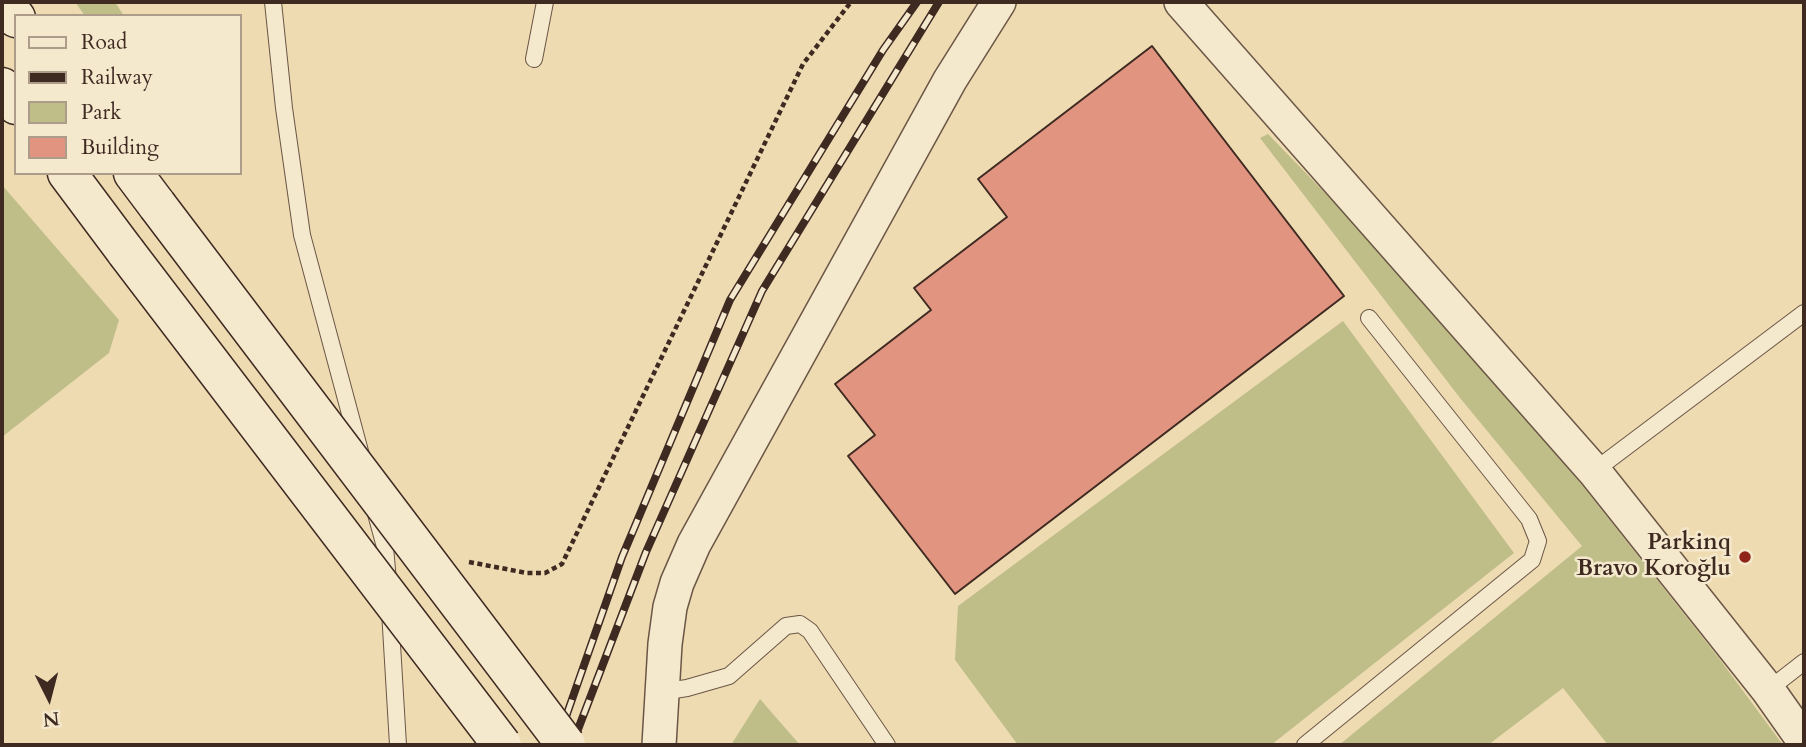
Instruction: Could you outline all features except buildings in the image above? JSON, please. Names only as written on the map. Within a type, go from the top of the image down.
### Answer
[{"type":"main road","points":[[2,87],[14,102]]},
{"type":"main road","points":[[68,175],[502,745]]},
{"type":"main road","points":[[134,175],[566,745]]},
{"type":"street","points":[[659,745],[661,692],[670,607],[694,544],[950,80],[999,2]]},
{"type":"street","points":[[1181,2],[1594,471],[1768,690],[1804,741]]},
{"type":"lane","points":[[273,2],[282,94],[302,235],[385,547],[398,745]]},
{"type":"lane","points":[[534,59],[545,2]]},
{"type":"lane","points":[[1594,471],[1804,313]]},
{"type":"lane","points":[[1306,745],[1532,561],[1538,541],[1529,519],[1369,318]]},
{"type":"lane","points":[[661,692],[729,676],[786,625],[800,624],[810,631],[887,745]]},
{"type":"lane","points":[[1768,690],[1804,662]]},
{"type":"path","points":[[467,561],[527,573],[545,573],[562,564],[803,64],[851,2]]},
{"type":"green space","points":[[75,2],[115,2],[123,14],[84,14]]},
{"type":"green space","points":[[1268,134],[1364,233],[1529,418],[1718,657],[1783,745],[1608,745],[1563,688],[1488,745],[1339,745],[1582,546],[1460,398],[1260,138]]},
{"type":"green space","points":[[2,185],[119,320],[109,353],[2,437]]},
{"type":"green space","points":[[1343,321],[1514,553],[1271,745],[1018,745],[955,660],[958,606]]},
{"type":"green space","points":[[760,699],[800,745],[731,745]]},
{"type":"railway","points":[[556,745],[622,557],[730,300],[883,50],[917,2]]},
{"type":"railway","points":[[572,745],[646,552],[762,291],[939,2]]},
{"type":"place","name":"Parkinq Bravo Koroğlu","points":[[1745,557]]}]
